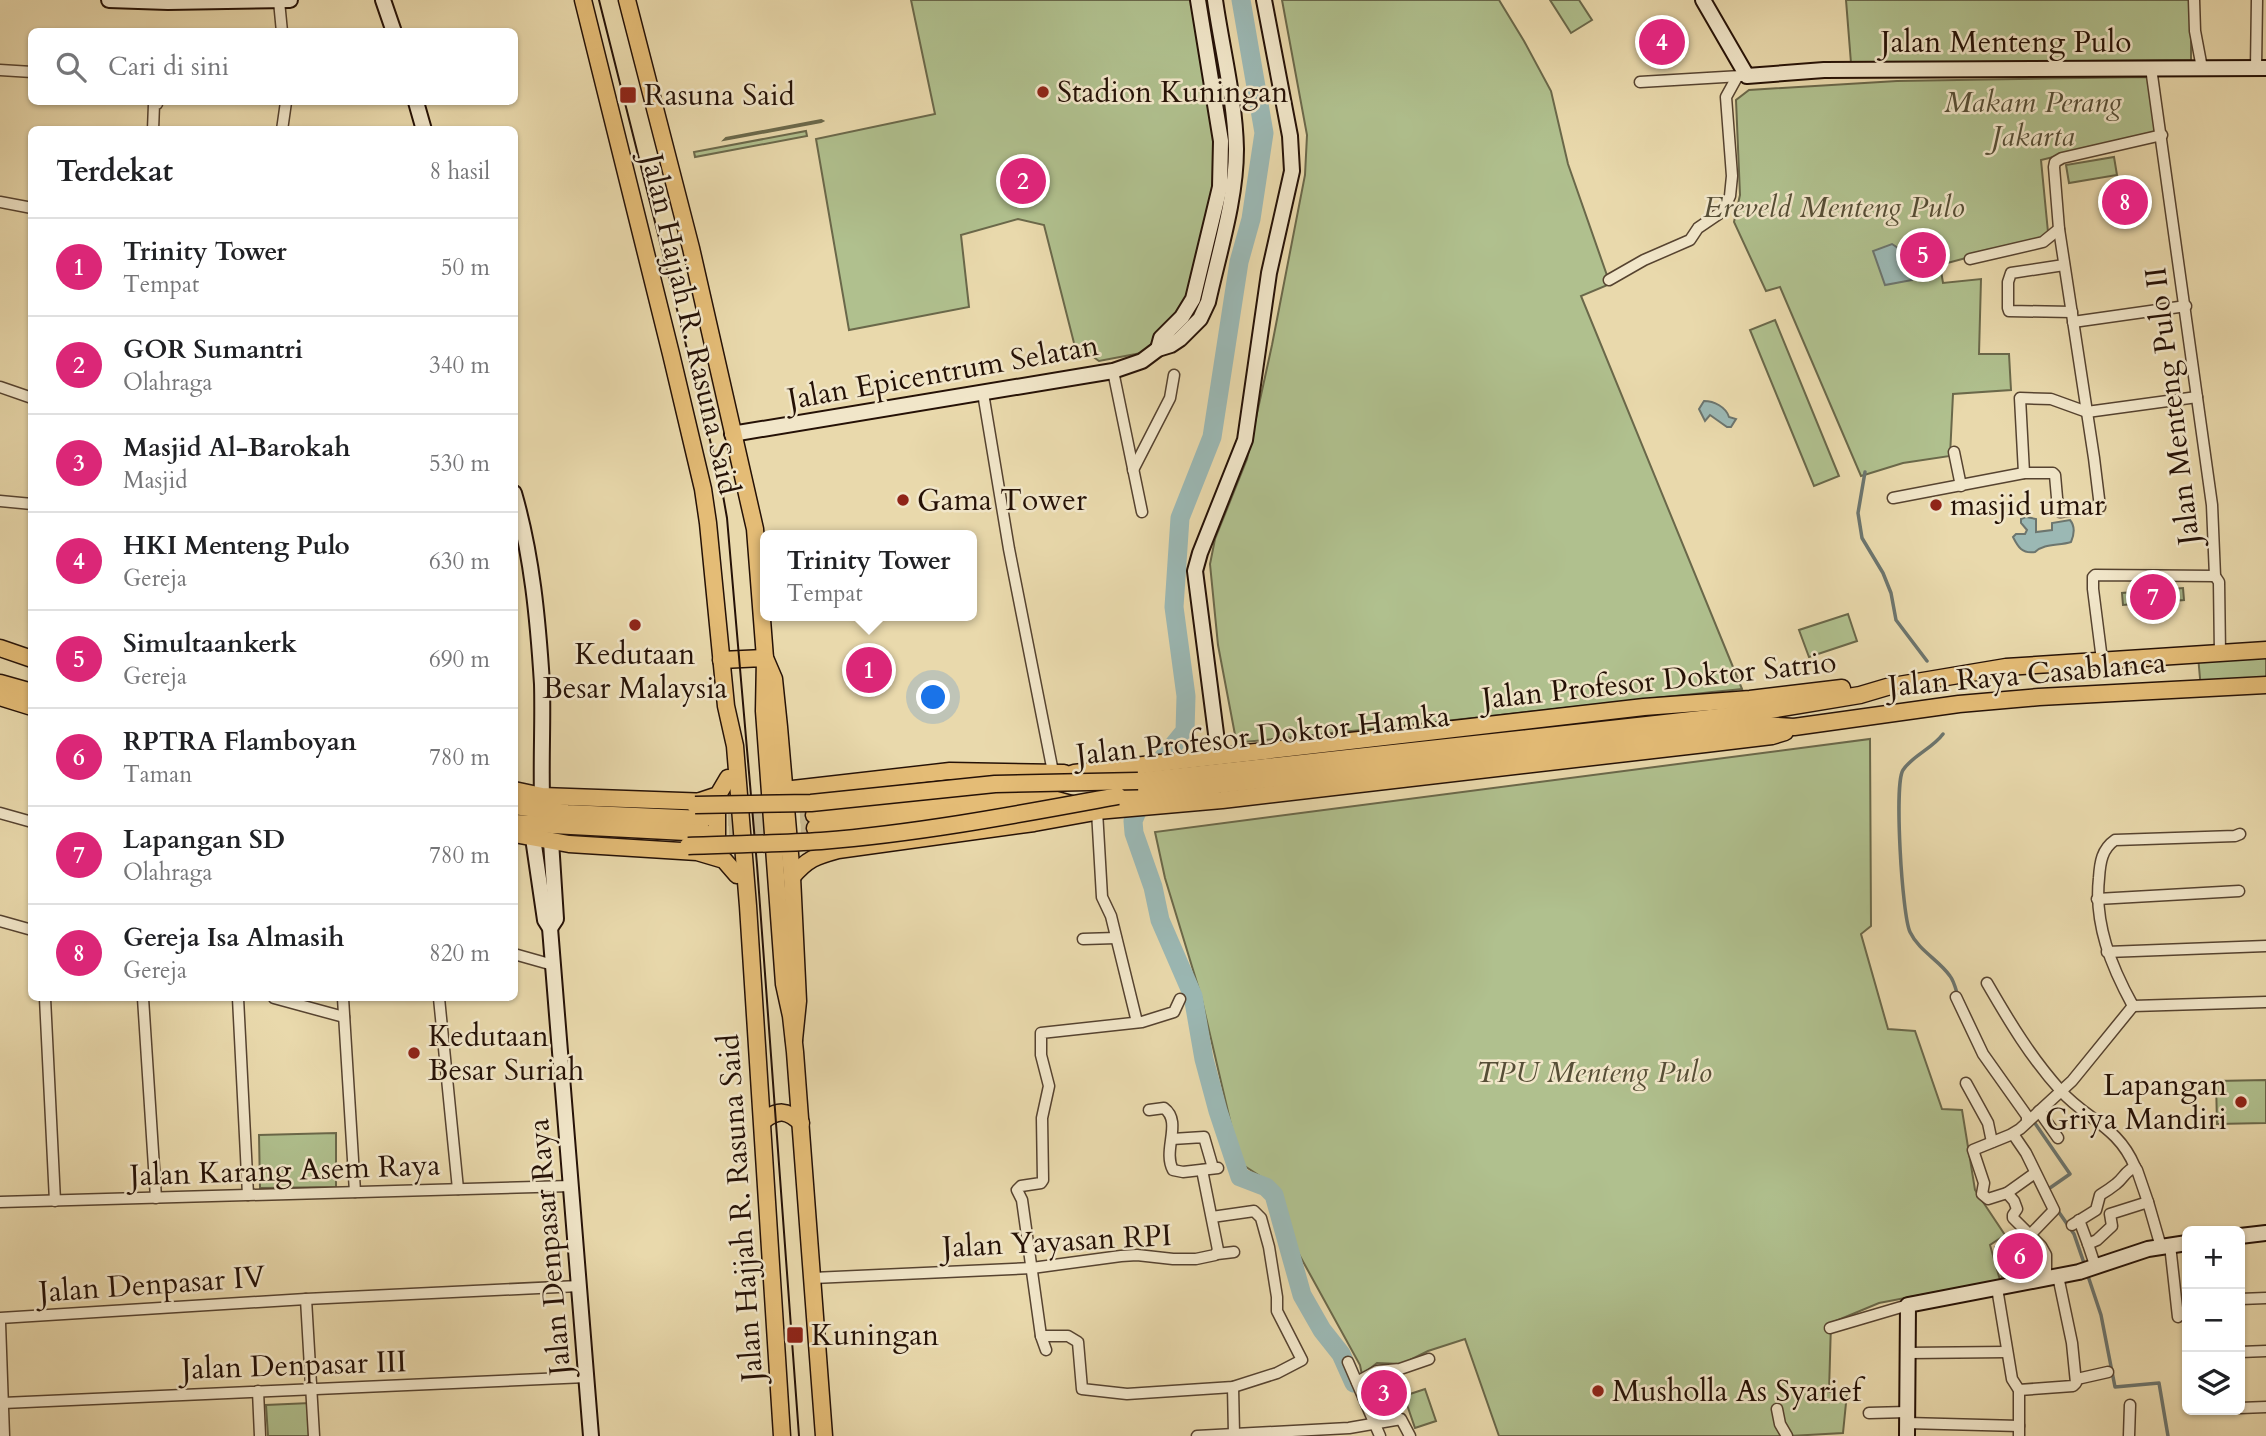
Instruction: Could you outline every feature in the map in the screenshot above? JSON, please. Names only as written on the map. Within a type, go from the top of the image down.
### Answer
[{"type":"main road","name":"Jalan Hajjah R. Rasuna Said","points":[[583,0],[703,489],[714,568],[726,706],[735,746],[763,1121],[782,1436]]},
{"type":"main road","name":"Jalan Hajjah R. Rasuna Said","points":[[627,0],[691,248],[733,434],[754,529],[760,600]]},
{"type":"main road","name":"Jalan Hajjah R. Rasuna Said","points":[[762,621],[765,659],[764,711],[784,984],[794,1040],[824,1436]]},
{"type":"main road","points":[[0,648],[28,658]]},
{"type":"main road","name":"Jalan Raya Casablanca","points":[[1887,687],[2006,667],[2266,650]]},
{"type":"main road","points":[[0,659],[28,668]]},
{"type":"main road","name":"Jalan Hajjah R. Rasuna Said","points":[[765,659],[774,679],[792,877],[798,1001],[794,1040]]},
{"type":"main road","points":[[721,660],[765,659]]},
{"type":"main road","points":[[0,683],[28,691]]},
{"type":"main road","name":"Jalan Raya Casablanca","points":[[1794,727],[1999,700],[2266,685]]},
{"type":"main road","name":"Jalan Profesor Doktor Satrio","points":[[1794,727],[1772,736],[1273,795],[1097,811],[1049,798],[815,821],[1025,789],[1074,773],[1644,707],[1750,699],[1860,686],[1887,687]]},
{"type":"main road","name":"Jalan Profesor Doktor Hamka","points":[[518,829],[558,836],[688,846],[820,841],[989,819],[1118,796],[1747,721],[1887,687]]},
{"type":"main road","points":[[0,697],[28,706]]},
{"type":"main road","name":"Jalan Hajjah R. Rasuna Said","points":[[726,706],[724,729],[743,950],[753,976]]},
{"type":"main road","name":"Jalan Profesor Doktor Hamka","points":[[518,803],[811,803],[995,785],[1119,783],[1747,721],[1794,727]]},
{"type":"main road","points":[[784,789],[950,771],[1074,773]]},
{"type":"main road","points":[[700,801],[718,795],[728,778]]},
{"type":"main road","points":[[820,786],[807,797],[808,837],[823,846],[838,850]]},
{"type":"main road","points":[[518,791],[542,796],[710,802],[717,807],[718,841],[697,852]]},
{"type":"main road","points":[[518,804],[567,813],[704,826],[518,823]]},
{"type":"main road","points":[[792,877],[803,863],[815,856],[838,850],[1034,823],[1097,811]]},
{"type":"main road","points":[[518,835],[569,844],[697,852],[724,860],[737,874]]},
{"type":"main road","points":[[763,1121],[781,1111],[794,1116],[801,1123]]},
{"type":"street","points":[[109,0],[290,0]]},
{"type":"street","points":[[279,0],[282,28]]},
{"type":"street","points":[[383,0],[393,28]]},
{"type":"street","points":[[1198,0],[1221,141],[1222,207]]},
{"type":"street","points":[[1214,0],[1234,123],[1235,170],[1222,207]]},
{"type":"street","points":[[1219,757],[1195,571],[1247,431],[1269,273],[1293,160],[1264,0]]},
{"type":"street","points":[[2194,0],[2195,31],[2202,68]]},
{"type":"street","points":[[2257,0],[2261,68]]},
{"type":"street","points":[[1703,1],[1742,76]]},
{"type":"street","name":"Jalan Menteng Pulo II","points":[[2102,660],[2093,589],[2095,575],[2215,576],[2213,505],[2151,68]]},
{"type":"street","name":"Jalan Menteng Pulo","points":[[1742,76],[1824,70],[2261,68]]},
{"type":"street","points":[[0,70],[28,72]]},
{"type":"street","points":[[1646,82],[1742,76]]},
{"type":"street","points":[[1609,280],[1644,260],[1690,240],[1698,228],[1723,211],[1730,196],[1732,176],[1726,97],[1742,76]]},
{"type":"street","points":[[153,126],[154,105]]},
{"type":"street","points":[[283,126],[286,105]]},
{"type":"street","points":[[417,105],[423,126]]},
{"type":"street","points":[[1893,498],[2024,473],[2053,473],[2060,513],[2100,507],[2059,229],[2055,162],[2062,158],[2162,135]]},
{"type":"street","points":[[0,202],[28,207]]},
{"type":"street","name":"Jalan Epicentrum Selatan","points":[[733,434],[1113,371],[1142,361],[1158,349],[1171,345],[1175,334],[1200,319],[1208,302],[1222,207]]},
{"type":"street","points":[[1970,259],[2043,242],[2059,229]]},
{"type":"street","points":[[2064,265],[2011,273],[2007,282],[2009,311],[2072,317],[2186,306]]},
{"type":"street","points":[[1113,371],[1142,512]]},
{"type":"street","points":[[1133,470],[1170,398],[1174,375]]},
{"type":"street","points":[[0,387],[28,397]]},
{"type":"street","points":[[983,393],[1009,549],[1053,772]]},
{"type":"street","points":[[2024,473],[2019,399],[2051,399],[2087,412],[2197,397]]},
{"type":"street","points":[[1954,452],[1961,486]]},
{"type":"street","points":[[0,501],[28,504]]},
{"type":"street","points":[[518,506],[532,573],[542,684],[542,796]]},
{"type":"street","points":[[2215,576],[2219,582],[2220,654]]},
{"type":"street","points":[[1097,811],[1102,897],[1111,916],[1137,1022]]},
{"type":"street","points":[[0,813],[28,821]]},
{"type":"street","points":[[2133,1006],[2115,973],[2097,909],[2102,856],[2107,845],[2115,840],[2240,834]]},
{"type":"street","name":"Jalan Denpasar Raya","points":[[533,838],[545,920],[550,928],[591,1436]]},
{"type":"street","name":"Jalan Denpasar Raya","points":[[550,928],[556,919],[551,841]]},
{"type":"street","points":[[2097,899],[2239,891]]},
{"type":"street","points":[[0,921],[28,929]]},
{"type":"street","points":[[1083,939],[1116,938]]},
{"type":"street","points":[[2108,952],[2266,946]]},
{"type":"street","points":[[518,955],[553,965]]},
{"type":"street","points":[[1987,984],[2022,1043],[2061,1091],[2121,1142],[2145,1188],[2165,1246],[2178,1317]]},
{"type":"street","points":[[1955,997],[1983,1054],[2027,1116],[2058,1138]]},
{"type":"street","points":[[1046,1350],[1041,1336],[1022,1200],[1017,1190],[1021,1186],[1041,1183],[1043,1180],[1042,1118],[1049,1086],[1041,1055],[1041,1033],[1137,1022],[1174,1012],[1180,999]]},
{"type":"street","points":[[45,1001],[55,1201]]},
{"type":"street","points":[[143,1001],[156,1198]]},
{"type":"street","points":[[239,1001],[248,1195]]},
{"type":"street","points":[[285,1001],[344,1017]]},
{"type":"street","points":[[343,1001],[355,1192]]},
{"type":"street","points":[[439,1001],[458,1189]]},
{"type":"street","points":[[2035,1173],[2007,1193],[1988,1199],[1982,1194],[1984,1182],[1973,1150],[2013,1134],[2073,1081],[2133,1006],[2266,1002]]},
{"type":"street","points":[[1966,1083],[1988,1123],[1992,1142]]},
{"type":"street","points":[[1149,1110],[1168,1109],[1172,1123],[1168,1159],[1171,1168],[1179,1172],[1216,1168],[1204,1137],[1172,1139]]},
{"type":"street","points":[[2013,1134],[2026,1153],[2054,1210],[2029,1235]]},
{"type":"street","points":[[2088,1268],[2088,1244],[2075,1223],[2096,1210],[2099,1195],[2135,1167]]},
{"type":"street","name":"Jalan Yayasan RPI","points":[[813,1278],[1032,1268],[1137,1255],[1196,1259],[1217,1254],[1202,1170]]},
{"type":"street","name":"Jalan Karang Asem Raya","points":[[0,1202],[571,1186]]},
{"type":"street","points":[[2007,1193],[2017,1209],[2012,1215],[2013,1218],[2041,1246],[2046,1255],[2072,1343],[2077,1379],[2073,1386],[2019,1390]]},
{"type":"street","points":[[2088,1244],[2097,1240],[2112,1226],[2110,1214],[2148,1202]]},
{"type":"street","points":[[1041,1336],[1068,1336],[1078,1342],[1082,1389],[1127,1394],[1233,1387],[1276,1373],[1302,1360],[1277,1311],[1271,1260],[1261,1218],[1254,1211],[1212,1217]]},
{"type":"street","points":[[2245,1235],[2266,1233]]},
{"type":"street","points":[[1830,1328],[1908,1305],[2052,1277],[2182,1244]]},
{"type":"street","points":[[1217,1254],[1234,1252]]},
{"type":"street","name":"Jalan Denpasar IV","points":[[0,1318],[579,1286]]},
{"type":"street","points":[[1869,1413],[1907,1424],[2019,1431],[2019,1390],[2012,1379],[1997,1288]]},
{"type":"street","points":[[2245,1299],[2266,1298]]},
{"type":"street","name":"Jalan Denpasar IV","points":[[306,1299],[314,1436]]},
{"type":"street","points":[[1907,1424],[1908,1305]]},
{"type":"street","name":"Jalan Denpasar IV","points":[[0,1323],[4,1436]]},
{"type":"street","points":[[2245,1352],[2266,1351]]},
{"type":"street","points":[[1908,1353],[2007,1352]]},
{"type":"street","points":[[1357,1382],[1377,1371],[1400,1369],[1429,1359]]},
{"type":"street","points":[[1348,1362],[1370,1424],[1380,1436]]},
{"type":"street","points":[[2077,1379],[2108,1372]]},
{"type":"street","name":"Jalan Denpasar III","points":[[3,1403],[586,1377]]},
{"type":"street","points":[[1233,1387],[1234,1434]]},
{"type":"street","points":[[258,1391],[260,1436]]},
{"type":"street","points":[[2129,1436],[2130,1405]]},
{"type":"street","points":[[2245,1408],[2266,1407]]},
{"type":"street","points":[[1777,1409],[1780,1424],[1787,1436]]},
{"type":"street","points":[[1197,1436],[1370,1424],[1401,1419],[1410,1436]]},
{"type":"green space","points":[[911,0],[1201,0],[1226,143],[1220,221],[1206,264],[1202,297],[1181,322],[1141,353],[1099,361],[1074,343],[1044,225],[1018,219],[961,235],[969,307],[849,330],[816,139],[935,114]]},
{"type":"green space","points":[[1282,0],[1499,0],[1551,91],[1568,164],[1610,284],[1581,296],[1742,689],[1305,736],[1243,742],[1236,740],[1218,645],[1210,564],[1215,539],[1247,459],[1305,175],[1307,135]]},
{"type":"green space","points":[[1550,0],[1579,0],[1592,20],[1571,33]]},
{"type":"green space","points":[[1846,0],[2191,0],[2191,60],[1851,63]]},
{"type":"green space","name":"Ereveld Menteng Pulo","points":[[2148,77],[2156,132],[2041,160],[2048,232],[2040,238],[1940,265],[1943,283],[1981,279],[1979,354],[2009,354],[2011,390],[1953,394],[1950,456],[1903,463],[1861,476],[1780,287],[1766,291],[1734,222],[1740,195],[1736,100],[1749,90],[1897,81]]},
{"type":"green space","points":[[823,121],[724,140],[726,138]]},
{"type":"green space","points":[[806,131],[807,136],[695,157],[694,152]]},
{"type":"green space","points":[[2114,157],[2117,175],[2069,183],[2066,165]]},
{"type":"green space","points":[[1775,320],[1839,476],[1814,486],[1750,330]]},
{"type":"green space","points":[[2183,588],[2184,600],[2123,605],[2122,593]]},
{"type":"green space","points":[[1848,614],[1857,641],[1809,657],[1799,630]]},
{"type":"green space","points":[[2266,650],[2266,685],[2201,689],[2198,656]]},
{"type":"green space","name":"TPU Menteng Pulo","points":[[1870,739],[1871,926],[1861,934],[1888,1029],[1915,1031],[1942,1109],[1962,1110],[1975,1190],[2005,1235],[1990,1245],[2000,1280],[1879,1303],[1831,1323],[1829,1392],[1847,1393],[1843,1433],[1790,1436],[1499,1436],[1465,1339],[1428,1351],[1402,1364],[1377,1363],[1362,1375],[1360,1365],[1295,1247],[1278,1188],[1240,1163],[1201,996],[1165,878],[1155,832]]},
{"type":"green space","name":"Lapangan Griya Mandiri","points":[[2266,1080],[2266,1123],[2217,1124],[2216,1081]]},
{"type":"green space","points":[[336,1133],[336,1187],[260,1188],[259,1135]]},
{"type":"green space","points":[[2025,1237],[2041,1250],[2043,1273],[2002,1279],[1995,1247]]},
{"type":"green space","points":[[1425,1389],[1436,1421],[1415,1428],[1404,1396]]},
{"type":"green space","points":[[310,1403],[312,1436],[268,1436],[266,1405]]},
{"type":"water","points":[[1892,244],[1901,250],[1912,280],[1885,285],[1873,251]]},
{"type":"water","points":[[1704,401],[1719,405],[1729,417],[1736,419],[1731,427],[1710,415],[1705,421],[1699,409]]},
{"type":"water","points":[[2021,519],[2036,519],[2036,532],[2052,530],[2052,523],[2070,520],[2074,531],[2071,542],[2047,546],[2035,552],[2024,551],[2013,537],[2016,534],[2025,534],[2027,530]]},
{"type":"waterway","points":[[1163,758],[1185,731],[1186,696],[1174,607],[1180,518],[1212,437],[1239,262],[1251,219],[1264,133],[1241,0]]},
{"type":"waterway","points":[[1865,472],[1858,513],[1862,538],[1883,573],[1891,593],[1896,620],[1927,661]]},
{"type":"waterway","points":[[1943,734],[1903,770],[1899,799],[1900,850],[1904,901],[1910,932],[1918,945],[1950,976],[1958,996]]},
{"type":"waterway","points":[[1138,809],[1133,821],[1134,833],[1153,887],[1160,920],[1193,996],[1204,1059],[1240,1177],[1266,1187],[1274,1195],[1302,1295],[1322,1330],[1341,1354],[1354,1383]]},
{"type":"waterway","points":[[2032,1119],[2070,1174],[2047,1190]]},
{"type":"waterway","points":[[2056,1208],[2074,1234],[2085,1266]]},
{"type":"waterway","points":[[2087,1273],[2101,1315],[2115,1387],[2159,1383],[2168,1436]]},
{"type":"tunnel","points":[[704,819],[814,815]]},
{"type":"tunnel","points":[[705,833],[815,828]]},
{"type":"tram line","points":[[599,0],[721,484],[727,518],[757,865],[799,1436]]},
{"type":"place","name":"HKI Menteng Pulo","points":[[1662,42]]},
{"type":"place","name":"Stadion Kuningan","points":[[1043,92]]},
{"type":"place","name":"Rasuna Said","points":[[628,95]]},
{"type":"place","name":"GOR Sumantri","points":[[1023,181]]},
{"type":"place","name":"Gereja Isa Almasih","points":[[2125,202]]},
{"type":"place","name":"Simultaankerk","points":[[1923,255]]},
{"type":"place","name":"Gama Tower","points":[[903,500]]},
{"type":"place","name":"masjid umar","points":[[1936,505]]},
{"type":"place","name":"Lapangan SD","points":[[2153,597]]},
{"type":"place","name":"Kedutaan Besar Malaysia","points":[[635,625]]},
{"type":"place","name":"Trinity Tower","points":[[869,670]]},
{"type":"place","name":"Kedutaan Besar Suriah","points":[[414,1053]]},
{"type":"place","name":"Lapangan Griya Mandiri","points":[[2241,1102]]},
{"type":"place","name":"RPTRA Flamboyan","points":[[2020,1256]]},
{"type":"place","name":"Kuningan","points":[[795,1335]]},
{"type":"place","name":"Musholla As Syarief","points":[[1598,1391]]},
{"type":"place","name":"Masjid Al-Barokah","points":[[1384,1393]]},
{"type":"park label","name":"Makam Perang Jakarta","points":[[2033,119]]}]
